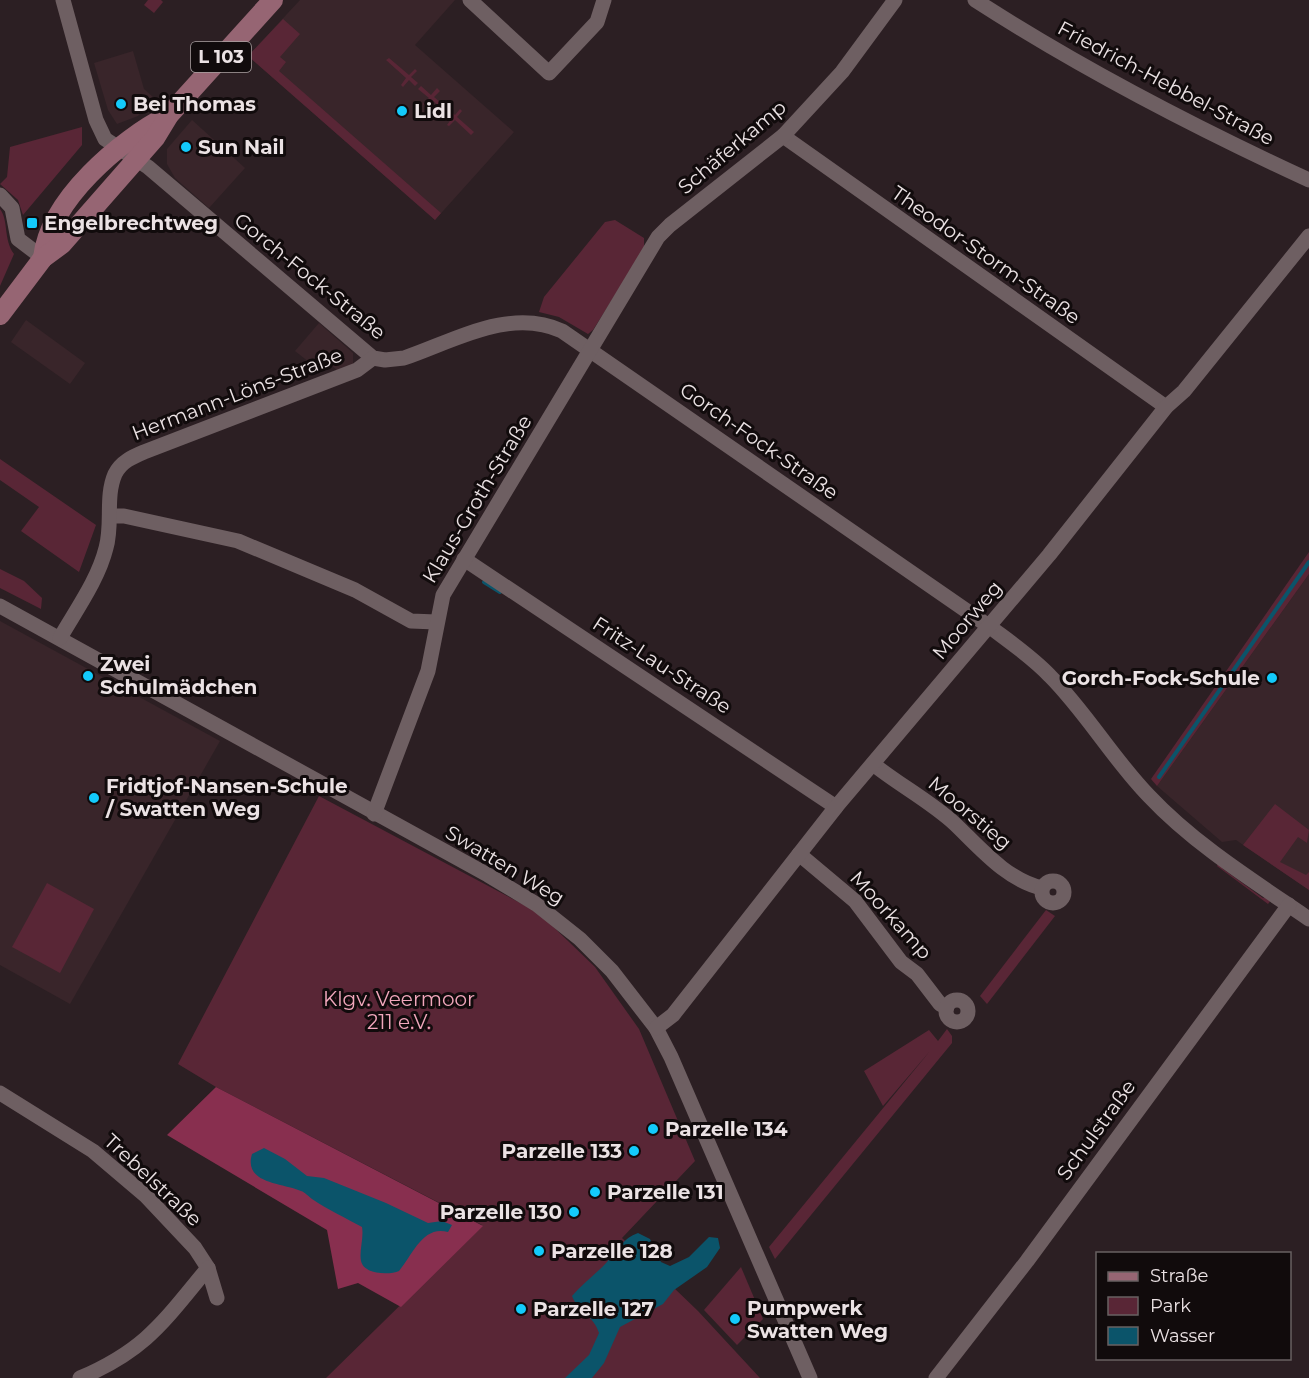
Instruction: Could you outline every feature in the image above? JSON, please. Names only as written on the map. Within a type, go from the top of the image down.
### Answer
[{"type":"main road","name":"L 103","points":[[135,160],[155,138],[169,115],[273,0]]},
{"type":"main road","name":"L 103","points":[[118,149],[143,128],[169,115]]},
{"type":"main road","points":[[43,258],[48,232],[59,214],[97,168],[118,149]]},
{"type":"main road","points":[[0,315],[43,258],[62,243],[135,160]]},
{"type":"street","points":[[63,0],[96,120],[105,139],[118,149]]},
{"type":"street","points":[[470,0],[549,73],[597,22],[603,11],[604,0]]},
{"type":"street","name":"Schäferkamp","points":[[590,349],[658,237],[783,136],[842,72],[895,0]]},
{"type":"street","name":"Friedrich-Hebbel-Straße","points":[[975,0],[1151,103],[1231,144],[1309,180]]},
{"type":"street","name":"Theodor-Storm-Straße","points":[[783,136],[1166,407]]},
{"type":"street","name":"Gorch-Fock-Straße","points":[[118,149],[148,167],[374,358],[385,360],[404,358],[499,325],[526,321],[551,326],[590,349],[990,627],[1051,677],[1122,766],[1164,811],[1210,848],[1309,919]]},
{"type":"street","points":[[0,195],[12,208],[18,239],[43,258]]},
{"type":"street","name":"Moorweg","points":[[656,1028],[673,1015],[836,807],[990,627],[1166,407],[1184,391],[1309,236]]},
{"type":"street","name":"Klaus-Groth-Straße","points":[[374,814],[428,671],[443,596],[590,349]]},
{"type":"street","name":"Hermann-Löns-Straße","points":[[60,638],[99,568],[107,547],[114,476],[129,459],[357,370],[374,358]]},
{"type":"street","points":[[110,516],[124,516],[238,541],[355,590],[411,621],[436,622]]},
{"type":"street","name":"Fritz-Lau-Straße","points":[[464,559],[836,807]]},
{"type":"street","name":"Swatten Weg","points":[[0,606],[497,881],[552,916],[612,971],[656,1028],[671,1057],[810,1378]]},
{"type":"street","name":"Moorstieg","points":[[873,764],[955,824],[968,840],[1023,884],[1042,888]]},
{"type":"street","name":"Moorkamp","points":[[799,854],[855,901],[901,962],[917,975],[940,1004],[947,1007]]},
{"type":"street","name":"Schulstraße","points":[[936,1378],[1027,1261],[1289,905]]},
{"type":"street","name":"Trebelstraße","points":[[0,1093],[70,1135],[118,1170],[184,1234],[208,1268],[218,1298]]},
{"type":"street","points":[[80,1378],[103,1368],[143,1343],[208,1268]]},
{"type":"shaded area","points":[[300,0],[455,0],[415,45],[514,132],[435,220],[248,56]]},
{"type":"shaded area","points":[[133,51],[144,89],[154,98],[138,116],[117,124],[108,110],[94,63]]},
{"type":"shaded area","points":[[192,120],[245,168],[209,208],[175,178],[167,164],[167,149]]},
{"type":"shaded area","points":[[26,320],[85,363],[70,384],[11,342]]},
{"type":"shaded area","points":[[319,323],[353,353],[353,365],[338,371],[322,357],[314,366],[295,351]]},
{"type":"shaded area","name":"Gorch-Fock-Schule","points":[[1309,574],[1309,890],[1236,840],[1222,842],[1157,786]]},
{"type":"shaded area","name":"Fridtjof-Nansen-Schule / Swatten Weg","points":[[0,621],[220,741],[70,1004],[0,965]]},
{"type":"shaded area","points":[[216,1087],[483,1226],[401,1307],[358,1283],[338,1289],[327,1230],[167,1135]]},
{"type":"green space","points":[[148,0],[163,2],[154,13],[144,5]]},
{"type":"green space","points":[[283,19],[300,34],[280,57],[286,62],[279,71],[441,213],[435,220],[248,56]]},
{"type":"green space","points":[[389,58],[409,75],[415,69],[417,71],[411,77],[418,83],[415,86],[409,80],[403,87],[401,85],[406,78],[386,60]]},
{"type":"green space","points":[[421,86],[431,95],[437,88],[440,91],[434,97],[455,115],[460,109],[462,111],[457,117],[474,132],[471,135],[455,120],[449,126],[447,125],[452,118],[432,100],[426,107],[423,104],[429,98],[418,89]]},
{"type":"green space","points":[[82,127],[82,145],[23,215],[18,200],[0,184],[7,177],[10,147]]},
{"type":"green space","points":[[0,209],[8,242],[14,254],[0,286]]},
{"type":"green space","points":[[615,220],[644,238],[644,249],[593,330],[588,334],[559,317],[539,312],[544,297],[605,222]]},
{"type":"green space","points":[[0,459],[96,525],[79,572],[21,531],[39,507],[0,480]]},
{"type":"green space","points":[[1309,552],[1309,574],[1157,786],[1151,779]]},
{"type":"green space","points":[[0,569],[24,581],[42,598],[41,609],[0,588]]},
{"type":"green space","name":"Klgv. Veermoor 211 e.V.","points":[[319,796],[539,913],[595,967],[639,1029],[695,1161],[622,1238],[698,1311],[760,1378],[326,1378],[482,1225],[216,1087],[178,1064]]},
{"type":"green space","points":[[1275,804],[1309,830],[1307,843],[1298,837],[1280,862],[1306,875],[1309,872],[1309,890],[1243,845]]},
{"type":"green space","points":[[1219,862],[1223,869],[1263,898],[1270,895],[1273,898],[1268,904],[1217,866]]},
{"type":"green space","points":[[47,883],[94,909],[60,973],[12,947]]},
{"type":"green space","points":[[1046,910],[1055,916],[987,1004],[980,996]]},
{"type":"green space","points":[[947,1029],[952,1036],[952,1043],[775,1259],[769,1247],[930,1051],[883,1106],[864,1071],[929,1030],[938,1041]]},
{"type":"green space","points":[[741,1267],[763,1319],[737,1345],[704,1310]]},
{"type":"water","points":[[264,1148],[285,1159],[307,1176],[324,1178],[428,1223],[442,1221],[452,1225],[448,1232],[432,1233],[419,1242],[399,1271],[384,1273],[367,1269],[361,1261],[362,1227],[324,1207],[302,1192],[259,1177],[253,1171],[252,1154]]},
{"type":"water","points":[[638,1233],[650,1239],[661,1262],[670,1266],[689,1257],[709,1237],[718,1238],[720,1248],[707,1267],[674,1290],[663,1304],[620,1327],[604,1363],[592,1378],[565,1378],[589,1355],[599,1333],[597,1327],[572,1296],[607,1262],[624,1241]]},
{"type":"waterway","points":[[1159,777],[1309,562]]},
{"type":"waterway","points":[[484,582],[500,592]]},
{"type":"place","name":"Bei Thomas","points":[[121,104]]},
{"type":"place","name":"Lidl","points":[[402,111]]},
{"type":"place","name":"Sun Nail","points":[[186,147]]},
{"type":"place","name":"Engelbrechtweg","points":[[32,223]]},
{"type":"place","name":"Zwei Schulmädchen","points":[[88,676]]},
{"type":"place","name":"Gorch-Fock-Schule","points":[[1272,678]]},
{"type":"place","name":"Fridtjof-Nansen-Schule / Swatten Weg","points":[[94,798]]},
{"type":"place","name":"Parzelle 134","points":[[653,1129]]},
{"type":"place","name":"Parzelle 133","points":[[634,1151]]},
{"type":"place","name":"Parzelle 131","points":[[595,1192]]},
{"type":"place","name":"Parzelle 130","points":[[574,1212]]},
{"type":"place","name":"Parzelle 128","points":[[539,1251]]},
{"type":"place","name":"Parzelle 127","points":[[521,1309]]},
{"type":"place","name":"Pumpwerk Swatten Weg","points":[[735,1319]]}]
